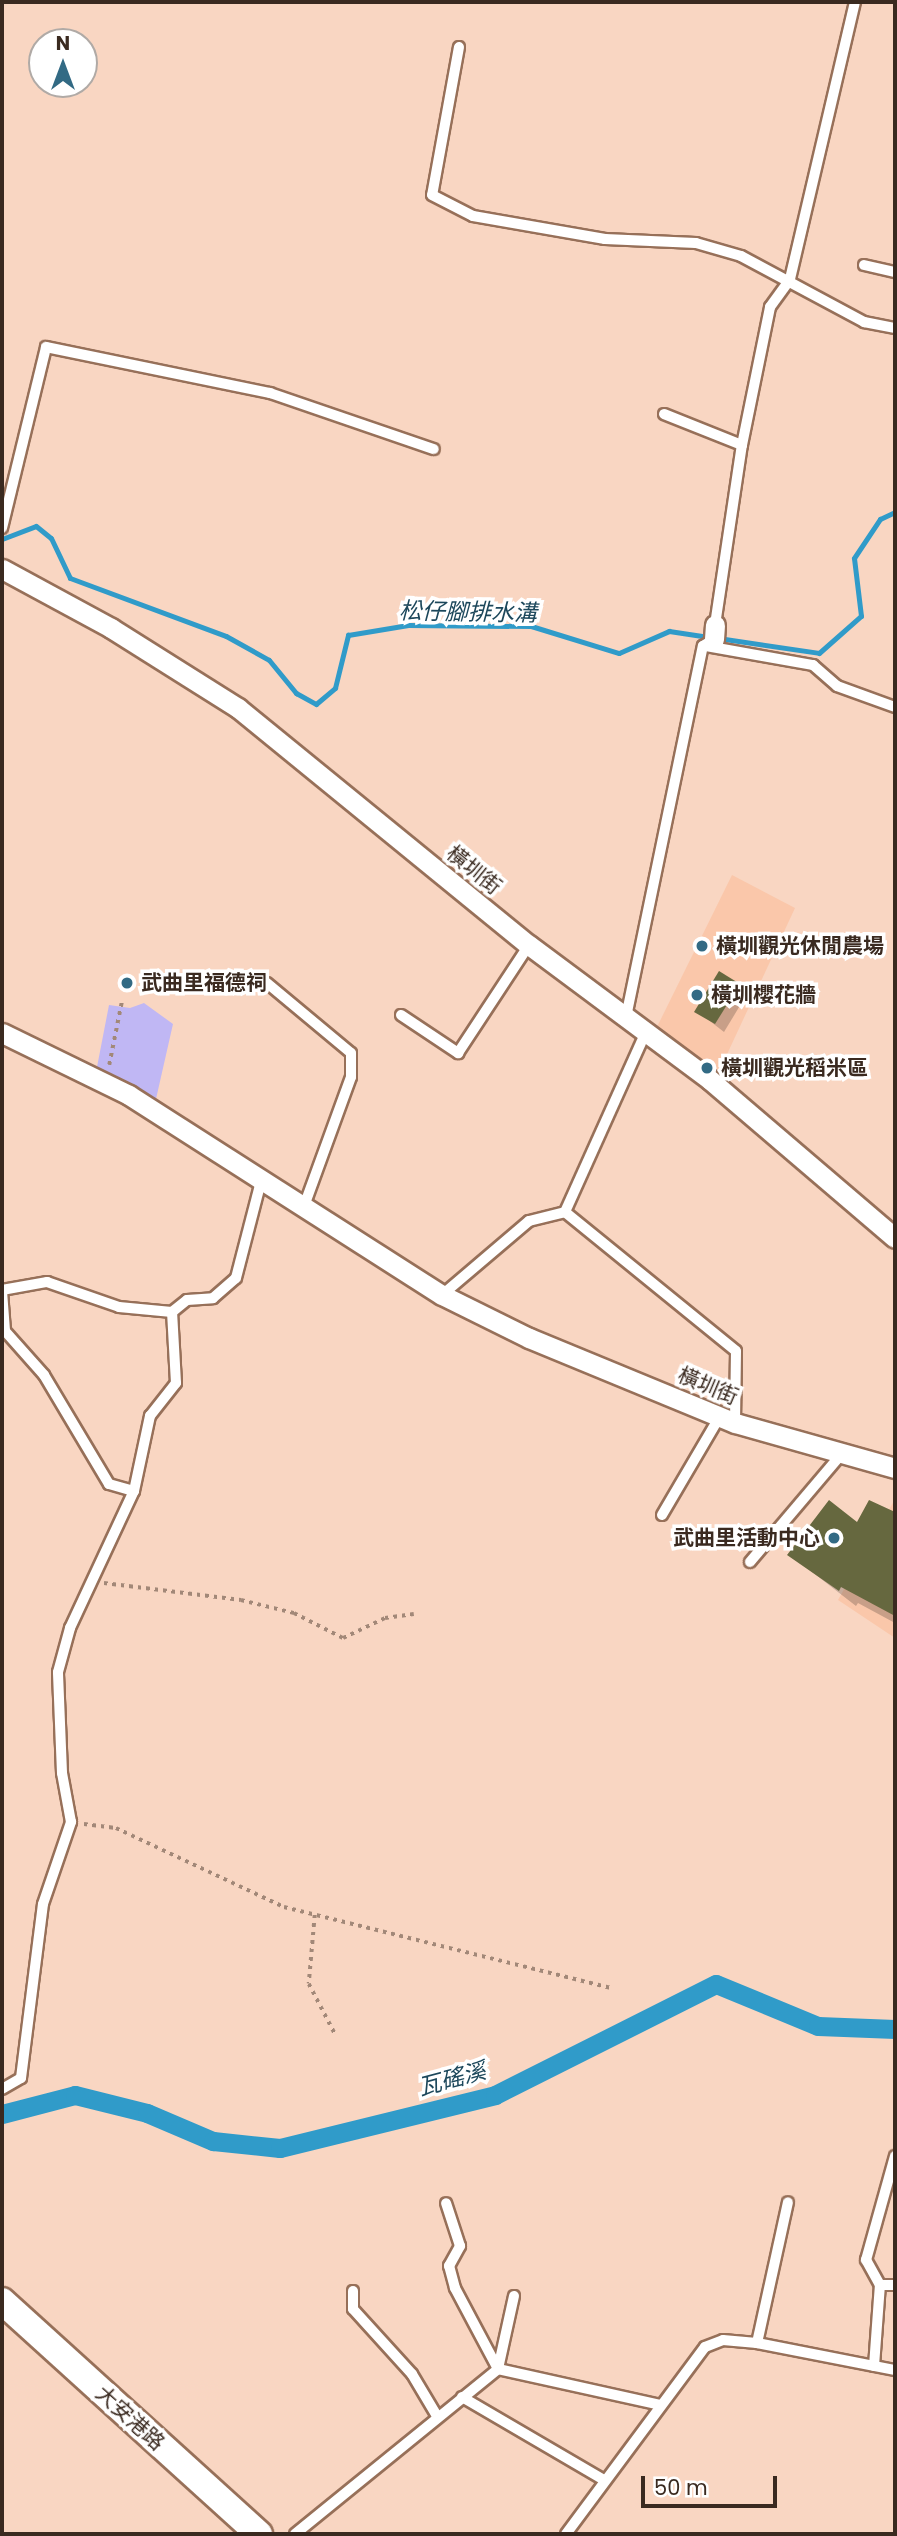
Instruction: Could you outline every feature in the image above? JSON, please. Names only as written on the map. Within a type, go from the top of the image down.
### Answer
[{"type":"main road","name":"大安港路","points":[[2,2301],[259,2534]]},
{"type":"street","name":"橫圳街","points":[[2,569],[111,628],[238,708],[529,945],[710,1080],[895,1238]]},
{"type":"street","name":"橫圳街","points":[[2,1033],[106,1084],[442,1295],[529,1338],[728,1419],[895,1468]]},
{"type":"lane","points":[[626,1017],[711,637],[742,445],[770,307],[790,279],[855,2]]},
{"type":"lane","points":[[459,47],[432,195],[473,216],[606,239],[696,243],[741,256],[790,279],[821,302],[864,322],[895,328]]},
{"type":"lane","points":[[864,265],[895,272]]},
{"type":"lane","points":[[2,528],[46,347],[270,393],[434,449]]},
{"type":"lane","points":[[664,414],[742,445]]},
{"type":"lane","points":[[711,637],[813,665],[837,686],[895,706]]},
{"type":"lane","points":[[401,1015],[458,1053],[529,945]]},
{"type":"lane","points":[[267,983],[351,1053],[351,1077],[304,1206]]},
{"type":"lane","points":[[565,1212],[646,1032]]},
{"type":"lane","points":[[134,1491],[109,1484],[44,1375],[5,1331],[2,1290],[47,1282],[119,1307],[172,1312],[187,1300],[202,1302],[225,1293],[236,1278],[261,1181]]},
{"type":"lane","points":[[442,1295],[529,1221],[565,1212]]},
{"type":"lane","points":[[565,1212],[736,1352],[728,1419],[662,1515]]},
{"type":"lane","points":[[2,2089],[21,2078],[43,1904],[71,1822],[62,1773],[58,1672],[70,1628],[134,1491],[149,1416],[176,1383],[172,1312]]},
{"type":"lane","points":[[750,1562],[844,1451]]},
{"type":"lane","points":[[874,2366],[880,2286],[866,2260],[895,2156]]},
{"type":"lane","points":[[757,2343],[788,2202]]},
{"type":"lane","points":[[446,2203],[460,2246],[450,2266],[455,2288],[498,2369],[660,2405]]},
{"type":"lane","points":[[880,2286],[895,2285]]},
{"type":"lane","points":[[353,2291],[353,2309],[412,2374],[437,2416]]},
{"type":"lane","points":[[295,2534],[498,2369],[514,2296]]},
{"type":"lane","points":[[566,2534],[705,2347],[723,2340],[757,2343],[895,2370]]},
{"type":"lane","points":[[462,2397],[604,2480]]},
{"type":"path","points":[[106,1084],[122,1000]]},
{"type":"path","points":[[91,1581],[241,1600],[294,1613],[343,1637],[385,1618],[414,1614]]},
{"type":"path","points":[[71,1822],[116,1828],[284,1907],[612,1988]]},
{"type":"path","points":[[315,1915],[309,1984],[335,2034]]},
{"type":"shaded area","name":"橫圳觀光休閒農場","points":[[732,875],[795,908],[716,1078],[655,1031]]},
{"type":"shaded area","points":[[144,1003],[173,1024],[156,1099],[97,1067],[109,1005],[130,1008]]},
{"type":"shaded area","points":[[895,1499],[895,1638],[838,1600]]},
{"type":"building","points":[[719,971],[740,984],[715,1024],[694,1012]]},
{"type":"building","points":[[829,1500],[857,1522],[869,1500],[895,1512],[895,1616],[841,1587],[839,1591],[787,1555]]},
{"type":"waterway","name":"松仔腳排水溝","points":[[718,638],[819,653],[861,616],[854,558],[880,519],[895,512]]},
{"type":"waterway","name":"松仔腳排水溝","points":[[2,539],[36,526],[51,538],[70,578],[226,636],[269,660],[296,693],[316,704],[335,688],[348,635],[408,625],[531,626],[619,653],[669,631],[709,637]]},
{"type":"waterway","name":"瓦磘溪","points":[[2,2114],[75,2095],[147,2113],[213,2141],[280,2148],[495,2095],[716,1984],[818,2026],[895,2029]]},
{"type":"place","name":"橫圳觀光休閒農場","points":[[702,946]]},
{"type":"place","name":"武曲里福德祠","points":[[127,983]]},
{"type":"place","name":"橫圳櫻花牆","points":[[697,995]]},
{"type":"place","name":"橫圳觀光稻米區","points":[[707,1068]]},
{"type":"place","name":"武曲里活動中心","points":[[834,1538]]}]
